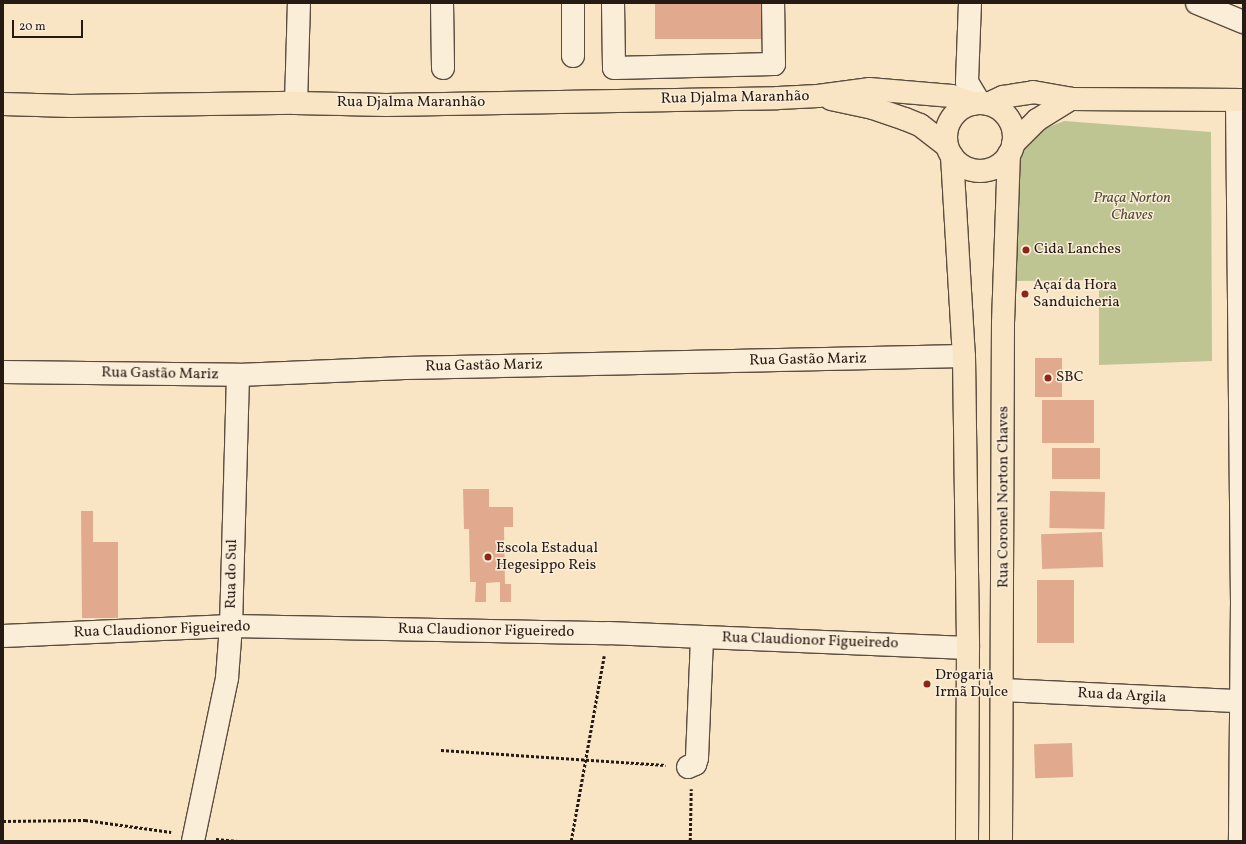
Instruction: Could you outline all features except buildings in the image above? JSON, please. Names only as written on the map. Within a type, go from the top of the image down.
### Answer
[{"type":"main road","name":"Rua Djalma Maranhão","points":[[3,104],[71,106],[296,103],[386,105],[818,96],[852,90],[895,90],[952,96],[980,103]]},
{"type":"main road","points":[[967,841],[968,648],[964,356],[949,151],[946,132],[951,119],[961,109],[1004,97],[1033,92],[1070,99],[1240,100]]},
{"type":"main road","name":"Rua Djalma Maranhão","points":[[818,96],[873,108],[920,125],[949,151]]},
{"type":"main road","points":[[949,151],[963,166],[981,171],[992,169],[1037,120],[1070,99]]},
{"type":"main road","points":[[980,103],[1005,114],[1010,123],[1011,149]]},
{"type":"main road","name":"Rua Coronel Norton Chaves","points":[[1001,841],[1003,690],[1003,323],[1011,149]]},
{"type":"street","points":[[296,103],[295,81],[299,3]]},
{"type":"street","points":[[442,3],[443,68]]},
{"type":"street","points":[[573,3],[573,56]]},
{"type":"street","points":[[613,3],[614,68],[774,64],[773,3]]},
{"type":"street","points":[[970,3],[967,82],[980,103]]},
{"type":"street","points":[[1197,3],[1243,22]]},
{"type":"street","points":[[1240,100],[1242,602],[1240,841]]},
{"type":"street","name":"Rua Gastão Mariz","points":[[3,372],[238,375],[405,368],[964,356]]},
{"type":"street","name":"Rua do Sul","points":[[193,839],[212,762],[227,678],[231,626],[238,375]]},
{"type":"street","name":"Rua Claudionor Figueiredo","points":[[3,636],[231,626],[608,633],[968,648]]},
{"type":"street","points":[[690,766],[697,758],[702,637]]},
{"type":"street","name":"Rua da Argila","points":[[1003,690],[1240,701]]},
{"type":"path","points":[[571,841],[608,633]]},
{"type":"path","points":[[441,750],[584,762],[690,766],[690,841]]},
{"type":"path","points":[[3,821],[85,820],[193,839],[241,841]]},
{"type":"green space","name":"Praça Norton Chaves","points":[[1064,121],[1211,132],[1212,361],[1099,365],[1099,280],[1006,281],[1009,160],[1036,132]]},
{"type":"place","name":"Cida Lanches","points":[[1026,250]]},
{"type":"place","name":"Açaí da Hora Sanduicheria","points":[[1025,294]]},
{"type":"place","name":"SBC","points":[[1048,378]]},
{"type":"place","name":"Escola Estadual Hegesippo Reis","points":[[488,557]]},
{"type":"place","name":"Drogaria Irmã Dulce","points":[[927,684]]}]
